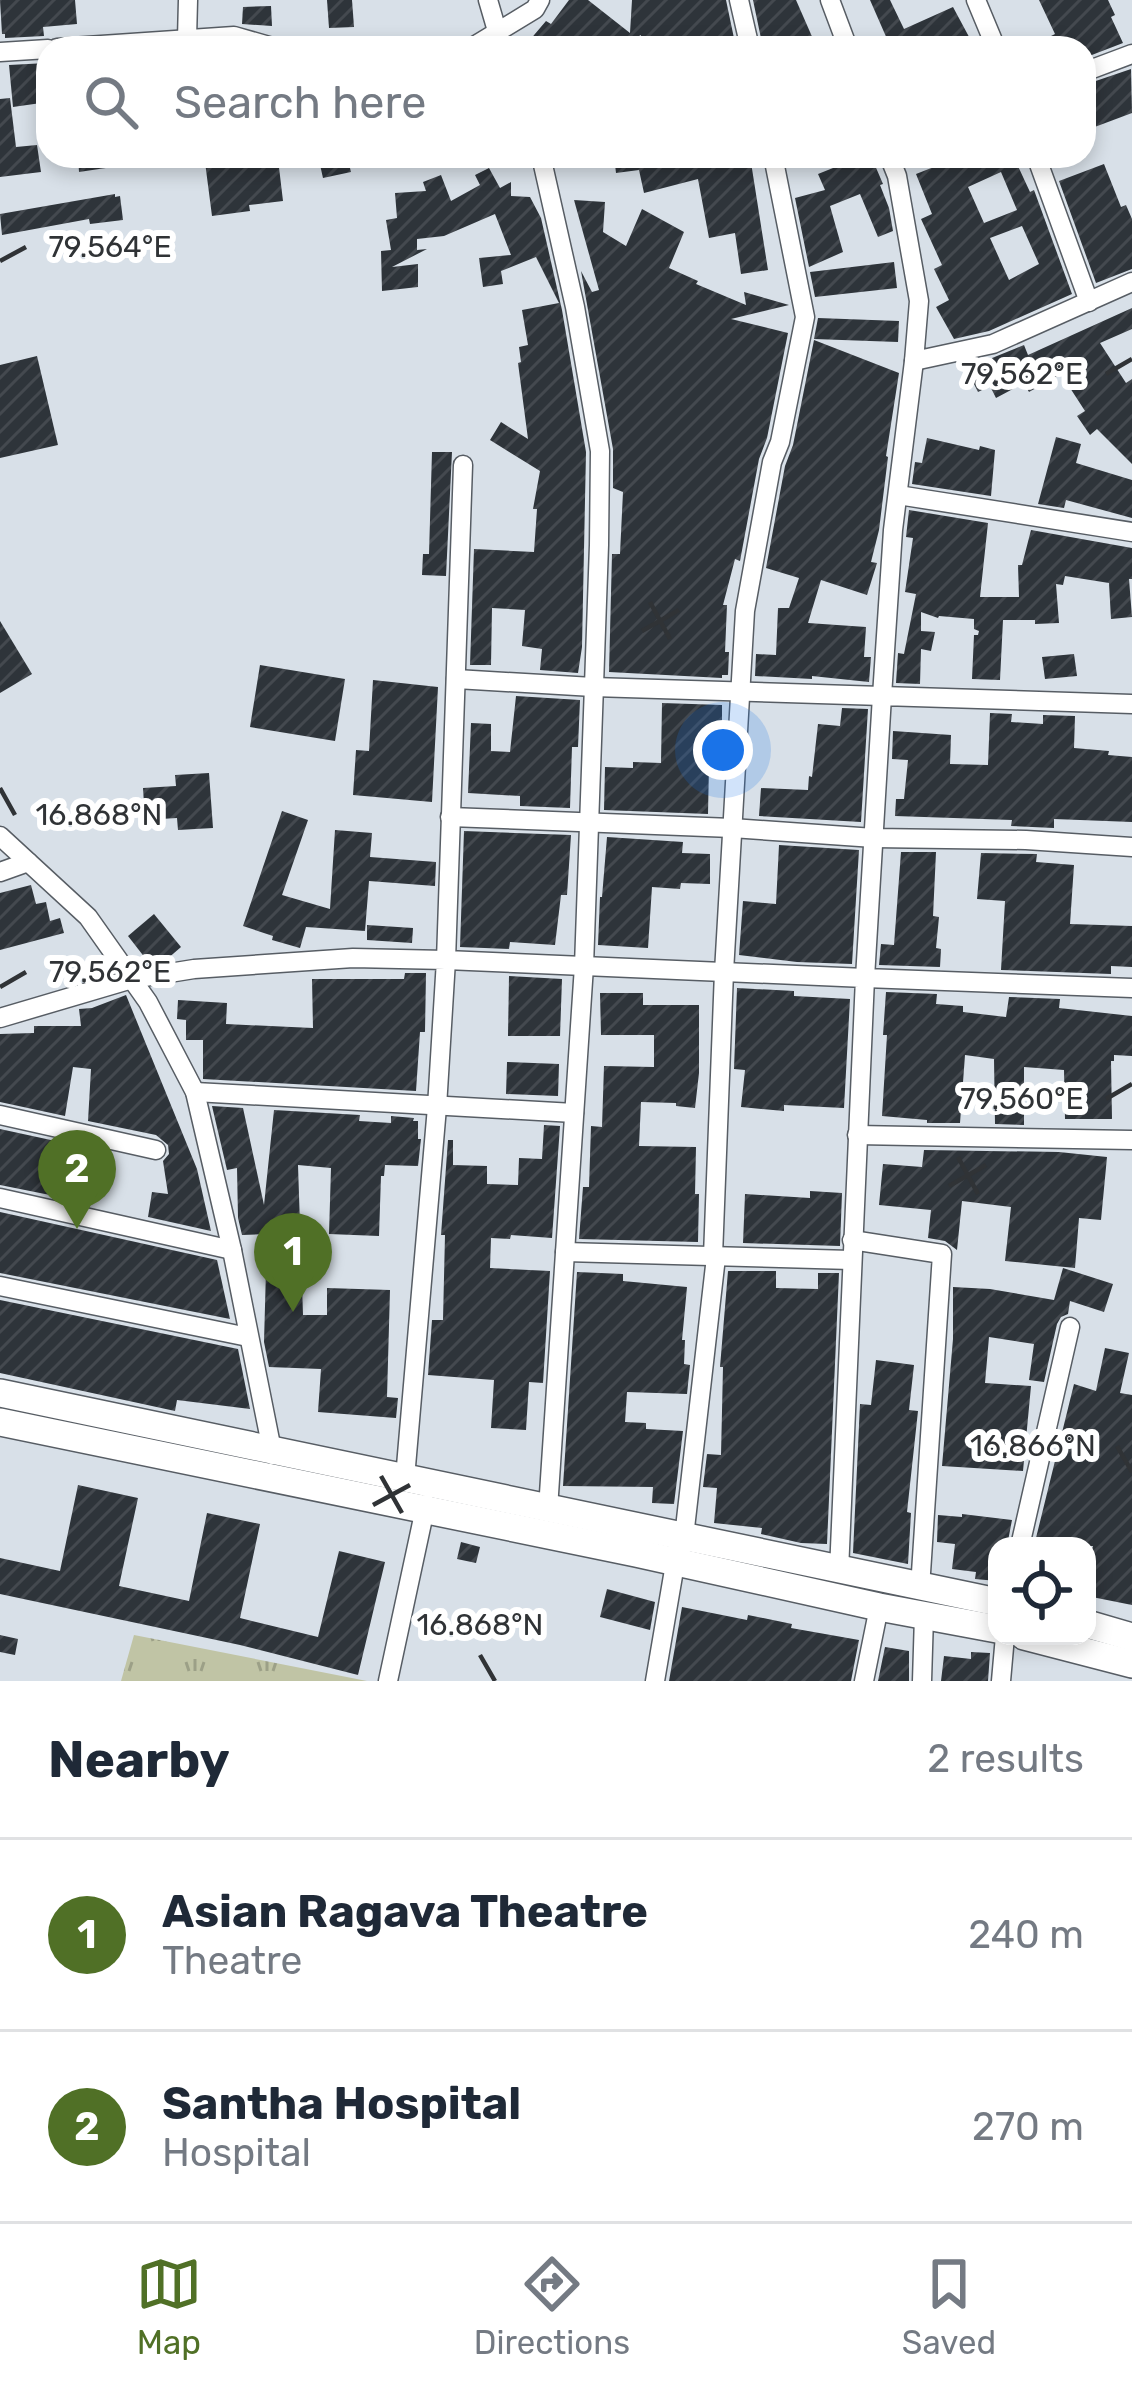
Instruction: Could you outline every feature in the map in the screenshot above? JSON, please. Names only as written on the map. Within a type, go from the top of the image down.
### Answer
[{"type":"main road","points":[[0,1393],[272,1464],[548,1509],[879,1607],[988,1602]]},
{"type":"main road","points":[[0,1422],[420,1491],[679,1550],[839,1571],[988,1626]]},
{"type":"main road","points":[[1096,1627],[1132,1637]]},
{"type":"main road","points":[[1059,1645],[1132,1664]]},
{"type":"street","points":[[187,36],[188,0]]},
{"type":"street","points":[[488,0],[498,36]]},
{"type":"street","points":[[504,36],[540,0]]},
{"type":"street","points":[[739,0],[747,36]]},
{"type":"street","points":[[830,0],[844,36]]},
{"type":"street","points":[[976,0],[991,36]]},
{"type":"street","points":[[0,52],[36,49]]},
{"type":"street","points":[[1096,68],[1132,54]]},
{"type":"street","points":[[544,168],[600,451],[584,966],[548,1509]]},
{"type":"street","points":[[655,1681],[679,1550],[716,1256],[724,972],[745,611],[805,317],[775,168]]},
{"type":"street","points":[[839,1571],[851,1250],[882,696],[893,530],[920,302],[894,168]]},
{"type":"street","points":[[1040,168],[1089,302]]},
{"type":"street","points":[[914,361],[993,344],[1132,282]]},
{"type":"street","points":[[388,1681],[420,1491],[446,960],[463,465]]},
{"type":"street","points":[[898,495],[1132,532]]},
{"type":"street","points":[[456,679],[1132,704]]},
{"type":"street","points":[[450,817],[1132,848]]},
{"type":"street","points":[[0,836],[88,917],[148,1002],[195,1092],[232,1250],[272,1464]]},
{"type":"street","points":[[0,872],[28,862]]},
{"type":"street","points":[[0,1018],[132,979],[194,969],[353,958],[1132,988]]},
{"type":"street","points":[[195,1092],[574,1113]]},
{"type":"street","points":[[0,1115],[156,1150]]},
{"type":"street","points":[[857,1135],[1132,1140]]},
{"type":"street","points":[[0,1198],[232,1250]]},
{"type":"street","points":[[565,1252],[713,1256],[851,1250],[943,1253],[922,1602],[922,1681]]},
{"type":"street","points":[[0,1286],[248,1336]]},
{"type":"street","points":[[1022,1537],[1070,1327]]},
{"type":"street","points":[[864,1681],[879,1607]]},
{"type":"street","points":[[1001,1681],[1004,1645]]},
{"type":"green space","points":[[134,1635],[367,1681],[121,1681]]},
{"type":"building","points":[[0,0],[75,0],[77,24],[43,27],[44,36],[5,38]]},
{"type":"building","points":[[327,0],[352,0],[354,27],[329,28]]},
{"type":"building","points":[[569,0],[588,0],[630,33],[632,0],[726,0],[734,36],[533,36],[546,21],[551,24]]},
{"type":"building","points":[[753,0],[796,0],[812,36],[760,36]]},
{"type":"building","points":[[870,0],[890,0],[904,29],[953,7],[969,36],[886,36]]},
{"type":"building","points":[[1039,0],[1108,0],[1123,43],[1096,53],[1096,36],[1051,36],[1055,34]]},
{"type":"building","points":[[271,6],[272,26],[242,24],[243,7]]},
{"type":"building","points":[[36,64],[36,104],[13,107],[9,65]]},
{"type":"building","points":[[1131,69],[1132,113],[1096,126],[1096,81]]},
{"type":"building","points":[[10,98],[16,147],[36,145],[36,168],[41,172],[0,177],[0,99]]},
{"type":"building","points":[[1104,164],[1121,207],[1126,205],[1132,219],[1132,269],[1096,283],[1059,181]]},
{"type":"building","points":[[206,168],[279,168],[283,201],[212,216]]},
{"type":"building","points":[[321,168],[350,168],[351,172],[323,178]]},
{"type":"building","points":[[489,168],[500,188],[511,182],[511,196],[530,197],[541,218],[562,310],[586,452],[578,673],[540,670],[542,649],[522,646],[525,610],[492,608],[491,665],[470,665],[474,549],[534,552],[537,509],[533,509],[540,471],[490,440],[501,422],[528,439],[518,363],[519,347],[528,345],[522,310],[559,303],[536,257],[501,271],[503,284],[483,287],[479,258],[511,255],[495,214],[444,236],[417,239],[417,250],[427,249],[392,267],[418,264],[418,287],[382,291],[381,251],[391,250],[386,220],[397,218],[395,193],[426,191],[423,182],[441,175],[451,201],[480,185],[475,175]]},
{"type":"building","points":[[615,168],[752,168],[768,270],[741,274],[735,233],[709,238],[698,179],[644,193],[639,170],[616,173]]},
{"type":"building","points":[[833,168],[876,168],[893,231],[878,237],[860,194],[830,206],[843,252],[809,267],[795,198],[825,190],[818,174]]},
{"type":"building","points":[[931,168],[1019,168],[1030,192],[1034,190],[1072,294],[989,331],[954,339],[936,307],[949,300],[934,269],[942,265],[921,219],[932,214],[916,174]],"holes":[[[1001,172],[1017,210],[984,223],[968,187]],[[1022,226],[1039,264],[1009,280],[990,238]]]},
{"type":"building","points":[[120,196],[123,220],[90,224],[89,219],[2,235],[0,214]]},
{"type":"building","points":[[574,200],[605,202],[603,232],[626,246],[642,209],[684,232],[669,268],[698,281],[696,284],[746,305],[744,292],[789,305],[731,319],[788,333],[740,561],[735,559],[723,605],[727,605],[725,652],[729,652],[728,675],[722,678],[609,672],[612,554],[620,554],[623,492],[613,488],[613,449],[581,271],[592,292],[599,290]]},
{"type":"building","points":[[894,262],[897,288],[815,297],[810,272]]},
{"type":"building","points":[[1132,308],[1132,329],[1100,343],[1126,383],[1132,379],[1132,464],[1097,429],[1090,435],[1077,416],[1085,411],[1061,374],[1029,392],[1024,383],[996,398],[990,386],[978,392],[970,376],[994,362],[992,358],[1024,345],[1028,355]]},
{"type":"building","points":[[818,318],[899,321],[898,342],[814,339]]},
{"type":"building","points":[[814,340],[899,373],[871,562],[877,563],[867,595],[821,580],[808,623],[866,627],[864,657],[871,657],[869,682],[755,676],[756,654],[776,655],[778,608],[789,608],[799,578],[766,568]]},
{"type":"building","points":[[37,356],[58,445],[0,458],[0,365]]},
{"type":"building","points":[[1056,437],[1081,444],[1076,463],[1132,480],[1132,518],[1066,500],[1064,508],[1038,504]]},
{"type":"building","points":[[927,438],[995,450],[991,496],[912,484],[915,462],[922,463]]},
{"type":"building","points":[[432,452],[452,452],[446,576],[422,575],[423,554],[429,554]]},
{"type":"building","points":[[909,510],[988,523],[980,597],[1019,597],[1018,565],[1022,565],[1031,530],[1132,548],[1132,617],[1111,619],[1109,583],[1065,576],[1063,585],[1056,584],[1059,623],[1003,620],[1000,680],[972,679],[974,635],[979,631],[974,629],[974,619],[938,618],[921,612],[921,631],[935,632],[931,651],[921,649],[920,684],[896,683],[898,653],[904,654],[916,594],[905,592],[913,538],[906,537]]},
{"type":"building","points":[[0,621],[32,674],[0,693]]},
{"type":"building","points":[[1074,654],[1077,676],[1045,679],[1042,657]]},
{"type":"building","points":[[260,665],[345,679],[335,741],[250,727]]},
{"type":"building","points":[[373,680],[438,687],[432,802],[353,795],[356,750],[369,751]]},
{"type":"building","points":[[516,696],[580,700],[578,747],[572,747],[570,808],[520,806],[520,796],[468,793],[471,723],[491,724],[491,751],[510,752]]},
{"type":"building","points":[[662,703],[722,705],[715,765],[709,765],[708,814],[604,810],[605,767],[661,763]]},
{"type":"building","points":[[842,708],[868,709],[861,822],[759,816],[761,788],[808,790],[818,724],[840,726]]},
{"type":"building","points":[[990,713],[1012,714],[1011,722],[1043,724],[1043,715],[1075,716],[1074,748],[1132,757],[1132,822],[1054,819],[1054,828],[1011,826],[1012,820],[895,816],[896,799],[904,799],[908,760],[892,759],[893,731],[951,735],[950,764],[988,765]]},
{"type":"building","points":[[209,773],[213,828],[178,830],[177,818],[145,820],[143,788],[176,786],[175,775]]},
{"type":"building","points":[[282,811],[308,820],[282,895],[330,909],[335,830],[372,833],[370,857],[436,862],[435,886],[369,881],[365,931],[306,927],[300,948],[243,926]]},
{"type":"building","points":[[464,831],[571,835],[567,895],[561,895],[555,945],[510,942],[509,949],[460,947]]},
{"type":"building","points":[[607,837],[683,842],[682,853],[710,854],[710,884],[652,887],[648,948],[598,945]]},
{"type":"building","points":[[779,845],[859,850],[852,964],[739,955],[743,901],[776,904]]},
{"type":"building","points":[[901,852],[936,852],[933,916],[939,917],[936,948],[941,949],[940,967],[879,965],[881,944],[894,945]]},
{"type":"building","points":[[981,853],[1037,854],[1036,862],[1074,865],[1070,924],[1132,926],[1132,967],[1111,966],[1111,974],[1001,970],[1005,901],[977,899]]},
{"type":"building","points":[[31,885],[36,904],[46,902],[50,921],[60,918],[64,933],[0,950],[0,893]]},
{"type":"building","points":[[154,914],[181,947],[166,960],[149,963],[128,936]]},
{"type":"building","points":[[367,925],[413,928],[412,943],[367,940]]},
{"type":"building","points":[[405,973],[426,973],[425,1032],[420,1032],[416,1091],[203,1079],[203,1040],[186,1040],[186,1020],[177,1019],[178,1000],[227,1003],[226,1024],[313,1028],[312,979],[404,979]]},
{"type":"building","points":[[509,976],[562,979],[560,1036],[508,1036]]},
{"type":"building","points":[[737,988],[850,999],[844,1108],[741,1107],[745,1070],[734,1069]]},
{"type":"building","points":[[886,992],[937,994],[936,1004],[1006,1017],[1009,997],[1060,999],[1059,1008],[1132,1016],[1132,1056],[1114,1055],[1111,1061],[1112,1119],[1065,1119],[1064,1070],[1024,1067],[1024,1125],[995,1124],[994,1059],[965,1055],[960,1123],[882,1116]]},
{"type":"building","points":[[600,993],[643,993],[643,1005],[699,1005],[695,1108],[641,1102],[639,1146],[696,1147],[698,1242],[579,1239],[583,1187],[589,1187],[591,1126],[602,1127],[604,1066],[654,1067],[654,1035],[601,1035]]},
{"type":"building","points":[[126,995],[197,1169],[211,1231],[148,1217],[152,1192],[168,1194],[163,1161],[169,1154],[168,1145],[156,1135],[88,1121],[91,1069],[73,1067],[65,1116],[0,1102],[0,1034],[34,1033],[34,1026],[81,1026],[79,1009]]},
{"type":"building","points":[[507,1062],[559,1064],[558,1096],[506,1094]]},
{"type":"building","points":[[212,1106],[243,1108],[264,1205],[274,1110],[360,1115],[359,1121],[391,1123],[391,1116],[418,1121],[418,1166],[385,1165],[381,1176],[379,1236],[329,1234],[331,1168],[298,1165],[303,1315],[327,1315],[327,1288],[390,1290],[387,1397],[398,1398],[396,1418],[318,1412],[321,1369],[269,1367],[264,1342],[267,1234],[242,1235],[237,1168],[227,1170]]},
{"type":"building","points":[[544,1125],[560,1126],[552,1238],[491,1238],[490,1268],[550,1271],[543,1383],[529,1382],[526,1430],[491,1428],[494,1380],[428,1375],[432,1320],[443,1320],[445,1235],[441,1235],[448,1140],[453,1140],[453,1165],[487,1166],[487,1184],[518,1185],[519,1158],[542,1159]]},
{"type":"building","points":[[0,1129],[60,1142],[50,1195],[0,1185]]},
{"type":"building","points":[[86,1148],[108,1153],[106,1185],[84,1184]]},
{"type":"building","points":[[924,1150],[1107,1157],[1101,1220],[1079,1218],[1075,1268],[1005,1261],[1011,1207],[962,1201],[957,1250],[945,1241],[928,1238],[931,1210],[879,1205],[883,1164],[922,1167]]},
{"type":"building","points":[[810,1191],[842,1193],[840,1246],[743,1243],[745,1194],[810,1198]]},
{"type":"building","points":[[0,1212],[217,1260],[230,1319],[0,1273]]},
{"type":"building","points":[[1063,1268],[1113,1284],[1104,1312],[1070,1301],[1068,1314],[1057,1324],[1044,1382],[1029,1380],[1034,1344],[989,1337],[985,1383],[1031,1386],[1023,1471],[942,1466],[953,1287],[1054,1300]]},
{"type":"building","points":[[728,1271],[776,1271],[776,1288],[818,1289],[818,1273],[839,1273],[827,1544],[761,1534],[762,1528],[714,1523],[717,1488],[703,1487],[707,1454],[721,1455],[720,1367]]},
{"type":"building","points":[[577,1272],[623,1274],[623,1281],[687,1287],[682,1340],[684,1364],[690,1365],[687,1394],[627,1392],[625,1422],[646,1423],[646,1429],[683,1431],[674,1504],[652,1503],[653,1487],[563,1486]]},
{"type":"building","points":[[0,1300],[238,1349],[250,1409],[177,1400],[175,1411],[0,1373]]},
{"type":"building","points":[[1105,1348],[1129,1353],[1120,1393],[1132,1395],[1132,1605],[1096,1598],[1096,1537],[1036,1537],[1074,1384],[1096,1391]]},
{"type":"building","points":[[876,1360],[914,1365],[909,1410],[918,1411],[907,1512],[911,1513],[908,1564],[853,1553],[860,1404],[871,1405]]},
{"type":"building","points":[[78,1485],[138,1498],[119,1586],[189,1601],[207,1513],[260,1524],[240,1618],[318,1637],[339,1551],[385,1562],[358,1675],[0,1594],[0,1558],[60,1571]]},
{"type":"building","points":[[938,1515],[1012,1520],[1009,1537],[988,1537],[988,1580],[975,1579],[976,1572],[952,1569],[955,1544],[937,1542]]},
{"type":"building","points":[[461,1542],[480,1547],[476,1563],[457,1559]]},
{"type":"building","points":[[607,1589],[655,1602],[650,1630],[600,1617]]},
{"type":"building","points":[[682,1607],[747,1620],[748,1615],[859,1640],[851,1681],[669,1681]]},
{"type":"building","points":[[0,1635],[18,1639],[15,1655],[0,1652]]},
{"type":"building","points":[[885,1647],[909,1651],[909,1681],[878,1681]]},
{"type":"building","points":[[971,1652],[990,1653],[988,1681],[941,1681],[944,1656],[971,1659]]},
{"type":"place","name":"Santha Hospital","points":[[77,1229]]},
{"type":"place","name":"Asian Ragava Theatre","points":[[293,1312]]}]
